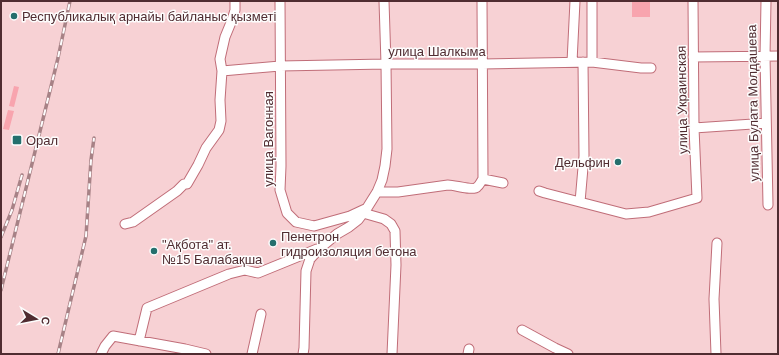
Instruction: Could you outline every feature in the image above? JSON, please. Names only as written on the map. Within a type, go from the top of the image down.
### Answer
[{"type":"street","points":[[125,224],[133,222],[177,191],[184,184],[188,184],[206,148],[219,130],[221,121],[220,100],[222,71],[220,60],[225,37],[235,10],[235,1]]},
{"type":"street","name":"улица Вагонная","points":[[280,1],[280,190],[287,213],[296,222],[314,226],[365,211]]},
{"type":"street","points":[[303,354],[306,271],[310,259],[320,248],[337,234],[358,220],[377,192],[382,180],[387,149],[384,1]]},
{"type":"street","points":[[377,192],[398,192],[448,185],[474,189],[478,187],[483,179],[482,1]]},
{"type":"street","points":[[572,62],[575,1]]},
{"type":"street","points":[[539,191],[580,202],[584,156],[592,1]]},
{"type":"street","name":"улица Украинская","points":[[580,202],[626,214],[649,212],[697,198],[694,128],[693,1]]},
{"type":"street","name":"улица Булата Молдашева","points":[[766,1],[765,56],[768,205]]},
{"type":"street","points":[[693,57],[778,56]]},
{"type":"street","name":"улица Шалкыма","points":[[222,71],[280,66],[572,62],[588,62],[650,68]]},
{"type":"street","points":[[694,128],[766,123]]},
{"type":"street","points":[[483,179],[503,183]]},
{"type":"street","points":[[365,211],[384,219],[391,224],[395,231],[396,265],[392,354]]},
{"type":"street","points":[[716,354],[714,299],[718,243]]},
{"type":"street","points":[[139,341],[147,308],[229,274],[245,270],[258,273],[320,248]]},
{"type":"street","points":[[252,354],[261,314]]},
{"type":"street","points":[[522,330],[568,354]]},
{"type":"street","points":[[101,354],[113,336],[206,354]]},
{"type":"shaded area","points":[[632,1],[650,1],[650,17],[632,17]]},
{"type":"shaded area","points":[[14,86],[19,87],[14,107],[9,106]]},
{"type":"shaded area","points":[[8,110],[14,111],[9,130],[3,129]]},
{"type":"railway","points":[[1,290],[58,58],[70,1]]},
{"type":"railway","points":[[58,354],[86,236],[91,160],[94,138]]},
{"type":"railway","points":[[1,237],[12,210],[22,175]]},
{"type":"place","name":"Республикалық арнайы байланыс қызметі","points":[[14,16]]},
{"type":"place","name":"Орал","points":[[17,140]]},
{"type":"place","name":"Дельфин","points":[[618,162]]},
{"type":"place","name":"Пенетрон гидроизоляция бетона","points":[[273,243]]},
{"type":"place","name":"\"Ақбота\" ат. №15 Балабақша","points":[[154,251]]}]
